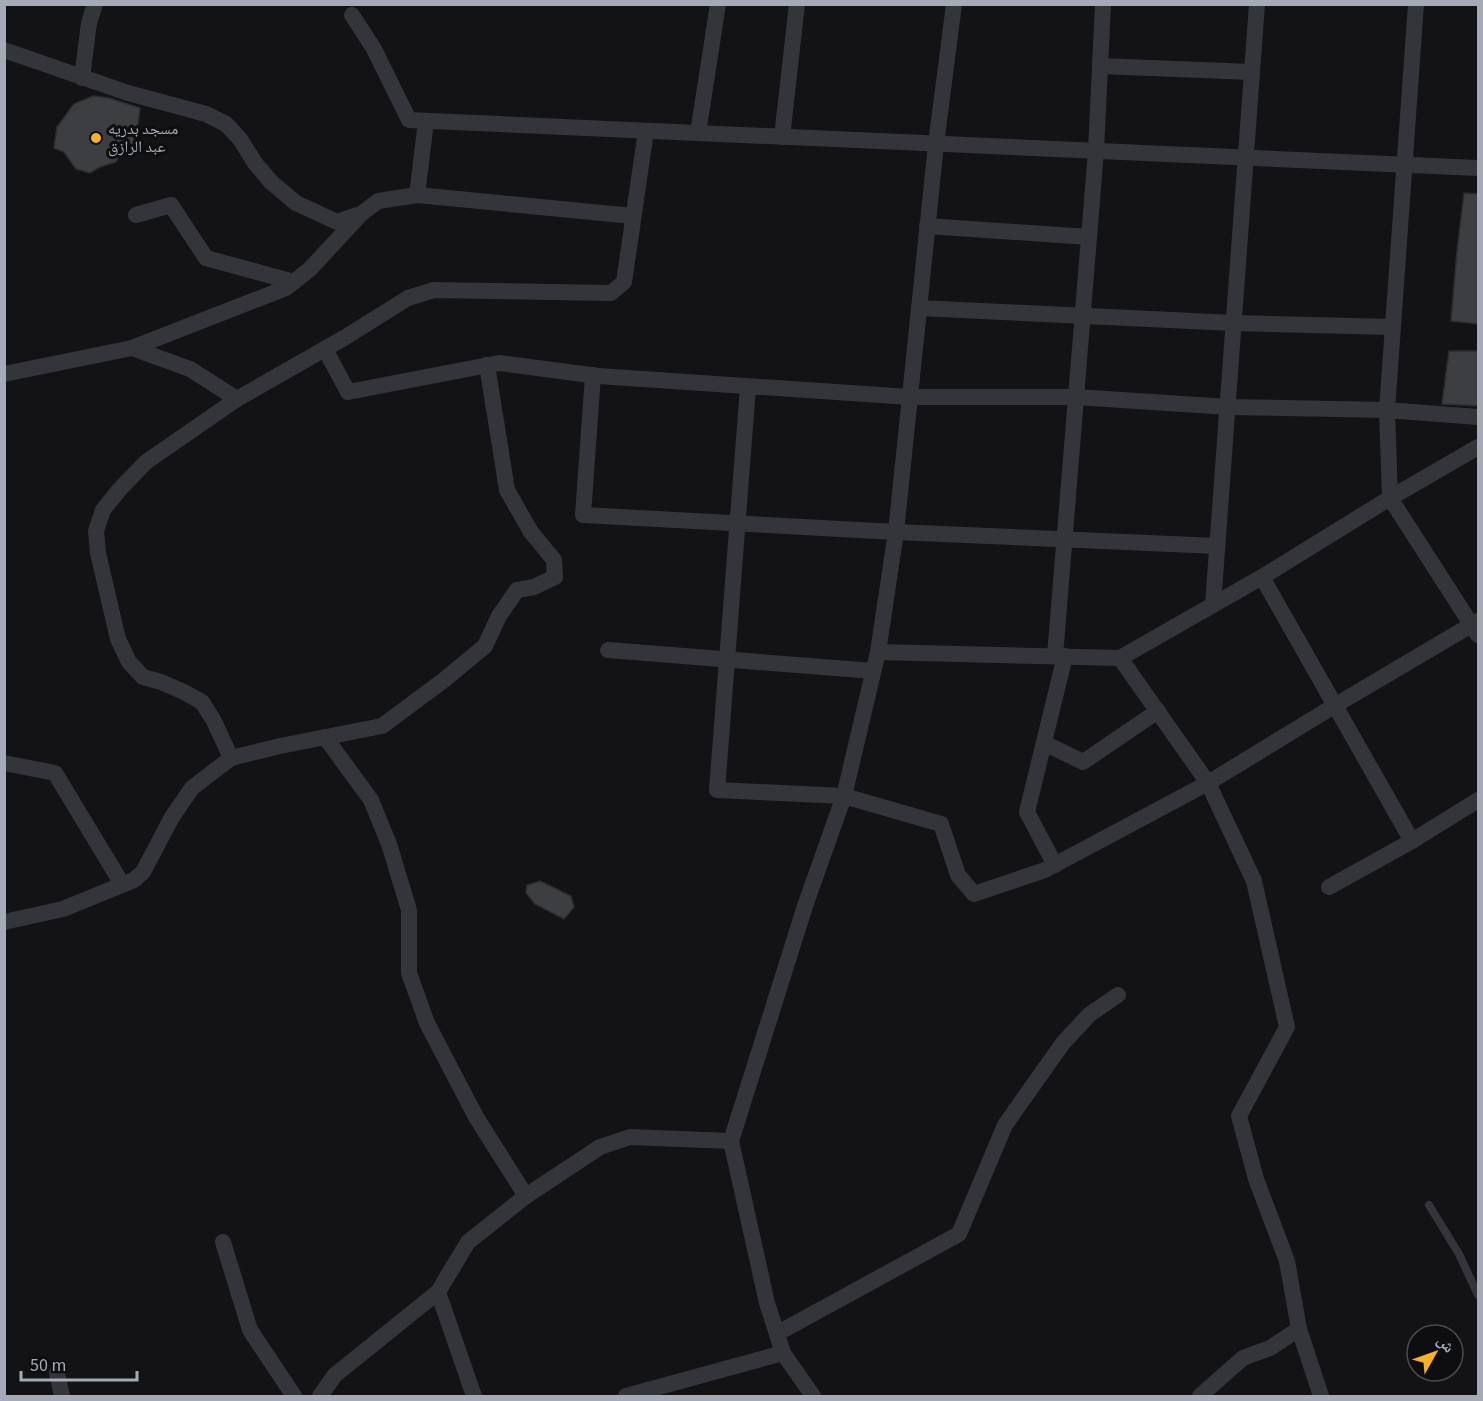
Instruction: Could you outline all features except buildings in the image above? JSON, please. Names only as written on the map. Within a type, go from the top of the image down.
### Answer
[{"type":"street","points":[[82,78],[89,23],[94,4]]},
{"type":"street","points":[[698,133],[718,4]]},
{"type":"street","points":[[782,137],[797,4]]},
{"type":"street","points":[[812,1396],[783,1353],[767,1303],[731,1141],[805,906],[844,796],[878,652],[896,532],[936,144],[954,4]]},
{"type":"street","points":[[1055,865],[1027,812],[1044,743],[1060,656],[1064,539],[1096,151],[1103,4]]},
{"type":"street","points":[[1213,605],[1257,4]]},
{"type":"street","points":[[748,387],[717,790],[844,796],[941,824],[958,875],[974,894],[1045,870],[1208,783],[1334,706],[1476,627],[1390,498],[1387,410],[1416,4]]},
{"type":"street","points":[[352,15],[374,49],[409,120],[1479,168]]},
{"type":"street","points":[[4,50],[128,93],[206,114],[226,124],[240,139],[255,163],[271,182],[296,203],[337,222],[361,214]]},
{"type":"street","points":[[1100,66],[1252,72]]},
{"type":"street","points":[[417,195],[426,121]]},
{"type":"street","points":[[231,758],[214,721],[202,702],[161,682],[143,677],[129,662],[118,639],[98,553],[96,531],[103,510],[146,462],[237,399],[408,298],[434,290],[611,293],[624,282],[645,131]]},
{"type":"street","points":[[4,374],[132,348],[286,288],[310,269],[361,214],[378,201],[417,195],[633,216]]},
{"type":"street","points":[[136,215],[171,205],[206,258],[294,282]]},
{"type":"street","points":[[927,226],[1089,237]]},
{"type":"street","points":[[919,308],[1234,323],[1393,327]]},
{"type":"street","points":[[132,348],[190,369],[237,399]]},
{"type":"street","points":[[325,349],[348,392],[499,363],[593,375],[910,397],[1076,397],[1229,407],[1387,410],[1479,417]]},
{"type":"street","points":[[4,922],[63,909],[134,880],[143,872],[172,817],[192,788],[231,758],[382,726],[485,646],[499,616],[517,590],[534,587],[555,577],[554,560],[531,532],[507,490],[487,365]]},
{"type":"street","points":[[593,375],[583,515],[1217,546]]},
{"type":"street","points":[[878,652],[1120,658],[1262,577],[1390,498],[1479,447]]},
{"type":"street","points":[[1262,577],[1412,841]]},
{"type":"street","points":[[608,650],[873,671]]},
{"type":"street","points":[[1120,658],[1208,783],[1254,881],[1287,1027],[1239,1116],[1256,1179],[1287,1261],[1299,1329],[1321,1396]]},
{"type":"street","points":[[1044,743],[1083,762],[1158,711]]},
{"type":"street","points":[[325,738],[371,800],[389,844],[409,910],[409,972],[427,1023],[476,1117],[526,1196]]},
{"type":"street","points":[[4,763],[55,773],[122,884]]},
{"type":"street","points":[[1329,887],[1412,841],[1479,800]]},
{"type":"street","points":[[778,1333],[959,1234],[1005,1125],[1063,1043],[1090,1014],[1118,995]]},
{"type":"street","points":[[320,1396],[336,1375],[438,1292],[468,1242],[526,1196],[600,1147],[630,1137],[731,1141]]},
{"type":"street","points":[[223,1242],[250,1330],[294,1396]]},
{"type":"street","points":[[438,1292],[474,1396]]},
{"type":"street","points":[[1208,1394],[1243,1358],[1270,1348],[1299,1329]]},
{"type":"street","points":[[626,1396],[783,1353]]},
{"type":"street","points":[[57,1372],[62,1396]]},
{"type":"lane","points":[[1429,1205],[1459,1254],[1479,1295]]},
{"type":"place","name":"مسجد بدريه عبد الرازق","points":[[96,138]]}]
